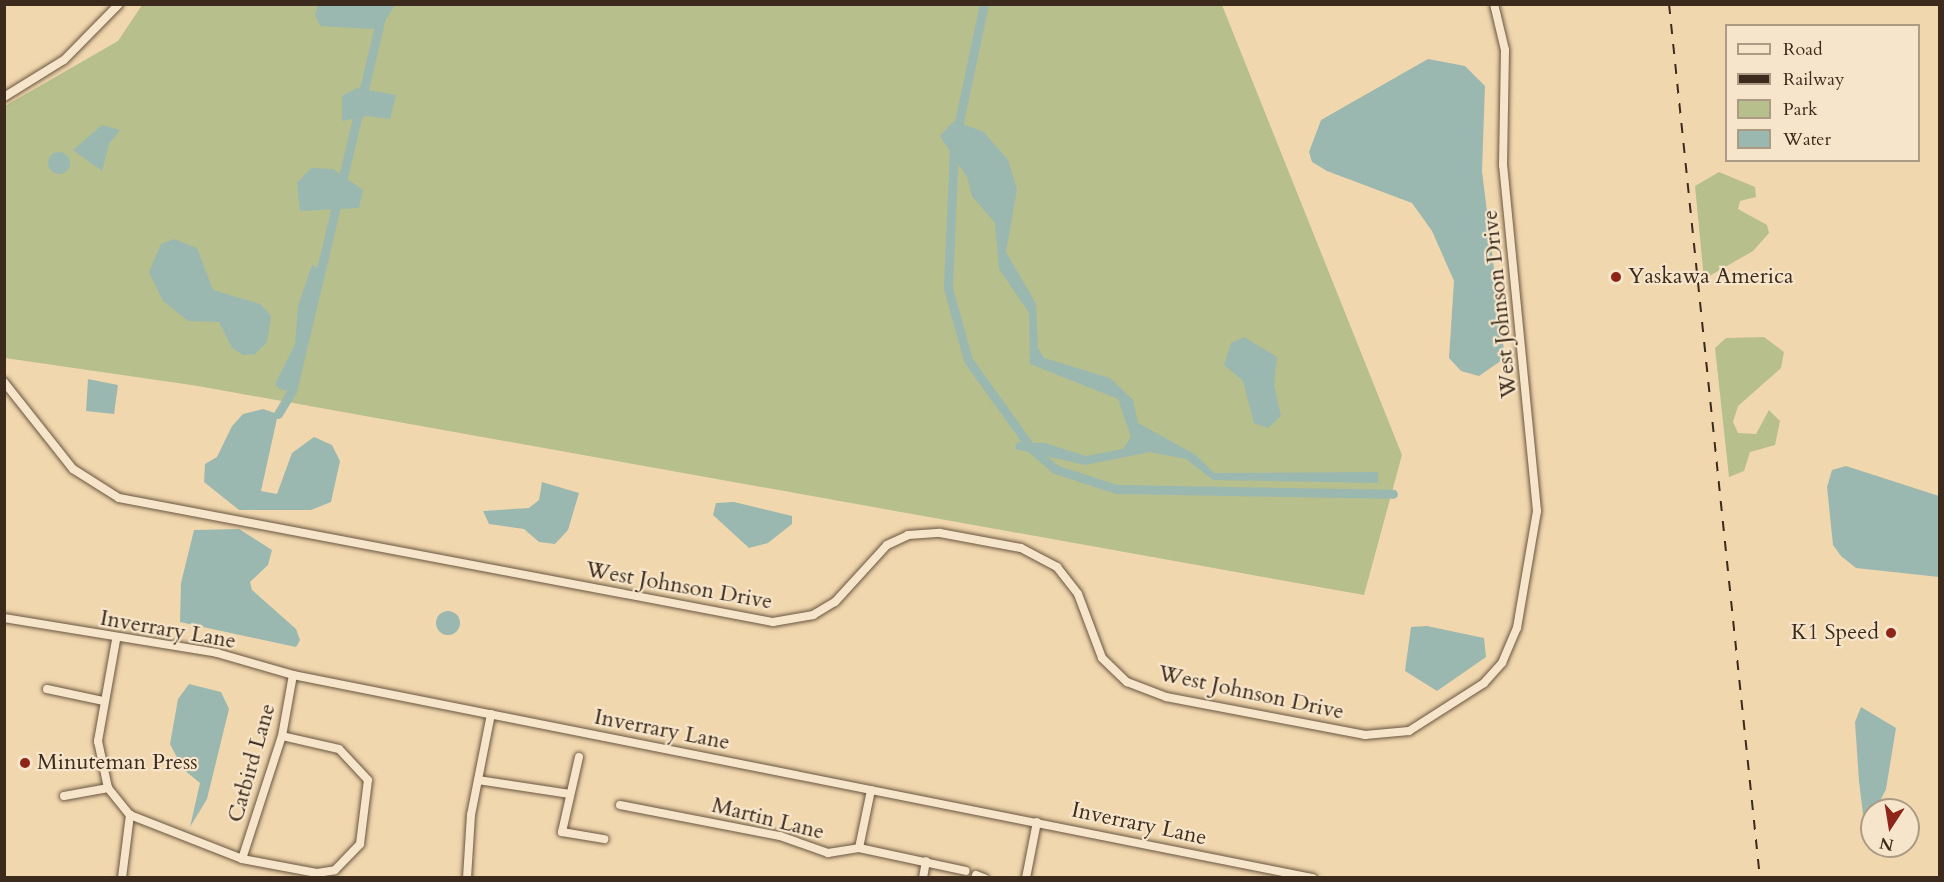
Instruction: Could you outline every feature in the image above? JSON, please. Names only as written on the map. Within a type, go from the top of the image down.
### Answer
[{"type":"street","points":[[4,97],[64,60],[119,4]]},
{"type":"street","name":"West Johnson Drive","points":[[4,382],[73,469],[118,498],[761,621],[817,613],[844,593],[867,561],[909,535],[940,533],[1021,548],[1043,556],[1070,580],[1098,650],[1126,682],[1166,697],[1365,735],[1401,733],[1484,683],[1502,663],[1517,628],[1537,511],[1503,165],[1505,50],[1494,4]]},
{"type":"street","name":"Inverrary Lane","points":[[4,618],[116,640],[217,653],[293,675],[1312,877]]},
{"type":"street","points":[[116,640],[103,700],[98,741],[108,788],[130,815],[242,859],[316,875],[346,863],[360,844],[368,780],[339,749],[282,736]]},
{"type":"street","name":"Catbird Lane","points":[[242,859],[282,736],[293,675]]},
{"type":"street","points":[[47,689],[103,700]]},
{"type":"street","points":[[467,877],[478,780],[491,714]]},
{"type":"street","points":[[579,757],[562,832],[604,839]]},
{"type":"street","points":[[478,780],[570,794]]},
{"type":"street","points":[[64,796],[108,788]]},
{"type":"street","points":[[859,848],[871,790]]},
{"type":"street","name":"Martin Lane","points":[[620,805],[780,836],[828,853],[859,848],[966,871]]},
{"type":"street","points":[[122,878],[130,815]]},
{"type":"street","points":[[1026,878],[1037,822]]},
{"type":"street","points":[[923,878],[926,861]]},
{"type":"green space","points":[[142,5],[1222,5],[1402,455],[1364,595],[198,386],[5,358],[5,106],[118,41]]},
{"type":"green space","points":[[1719,172],[1755,187],[1756,197],[1740,201],[1738,209],[1767,225],[1769,233],[1753,251],[1704,279],[1695,186]]},
{"type":"green space","points":[[1764,337],[1784,352],[1781,368],[1738,406],[1733,422],[1738,433],[1756,434],[1769,410],[1780,421],[1775,445],[1750,452],[1744,471],[1729,477],[1715,348],[1726,338]]},
{"type":"water","points":[[318,4],[395,5],[381,27],[371,29],[320,26],[315,15]]},
{"type":"water","points":[[1428,59],[1465,66],[1485,86],[1482,171],[1505,358],[1479,376],[1461,371],[1449,358],[1454,281],[1432,231],[1412,203],[1327,171],[1312,162],[1309,152],[1321,120]]},
{"type":"water","points":[[357,88],[396,95],[390,119],[367,116],[342,121],[342,96]]},
{"type":"water","points":[[954,121],[984,132],[1008,160],[1017,189],[1006,252],[1036,304],[1038,348],[1044,358],[1110,378],[1133,400],[1138,423],[1196,455],[1214,473],[1378,472],[1378,483],[1213,480],[1186,459],[1150,452],[1085,465],[1015,449],[1017,442],[1045,443],[1086,456],[1123,449],[1131,437],[1118,399],[1030,364],[1029,313],[999,269],[995,223],[972,196],[967,177],[940,136]]},
{"type":"water","points":[[102,125],[120,130],[109,144],[102,171],[73,150]]},
{"type":"water","points":[[59,152],[67,155],[70,163],[67,171],[59,174],[51,171],[48,163],[51,155]]},
{"type":"water","points":[[311,168],[333,169],[363,190],[359,208],[300,211],[297,183]]},
{"type":"water","points":[[174,239],[197,248],[213,290],[260,304],[271,316],[267,342],[255,354],[243,355],[232,348],[219,322],[188,321],[163,301],[149,272],[161,244]]},
{"type":"water","points":[[312,265],[324,271],[301,343],[302,364],[288,391],[279,389],[275,384],[295,344],[298,306]]},
{"type":"water","points":[[1244,337],[1277,357],[1274,385],[1281,416],[1268,428],[1254,423],[1243,381],[1224,365],[1231,343]]},
{"type":"water","points":[[88,379],[118,385],[114,414],[86,411]]},
{"type":"water","points":[[263,409],[278,414],[261,491],[277,494],[292,453],[314,437],[332,445],[340,461],[331,502],[311,510],[239,510],[204,482],[205,464],[217,457],[232,426],[243,414]]},
{"type":"water","points":[[1846,466],[1939,496],[1939,577],[1856,568],[1841,556],[1833,545],[1827,487],[1832,470]]},
{"type":"water","points":[[542,482],[579,493],[568,530],[555,544],[539,542],[524,529],[489,524],[483,511],[529,508],[539,500]]},
{"type":"water","points":[[734,502],[792,516],[792,524],[768,543],[749,548],[713,515],[716,503]]},
{"type":"water","points":[[239,529],[272,550],[268,565],[250,582],[252,590],[296,629],[300,640],[296,647],[180,622],[181,583],[194,530]]},
{"type":"water","points":[[448,611],[453,612],[459,618],[459,628],[453,634],[448,635],[443,634],[437,628],[436,623],[437,618],[443,612]]},
{"type":"water","points":[[1427,626],[1484,638],[1486,657],[1437,691],[1405,671],[1411,627]]},
{"type":"water","points":[[189,684],[221,692],[229,709],[207,799],[190,827],[200,783],[183,769],[170,744],[178,699]]},
{"type":"water","points":[[1861,707],[1896,728],[1886,789],[1882,798],[1861,798],[1855,722]]},
{"type":"waterway","points":[[278,414],[292,391],[384,4]]},
{"type":"waterway","points":[[957,131],[984,4]]},
{"type":"waterway","points":[[954,148],[948,288],[968,360],[1032,449],[1055,469],[1116,489],[1393,494]]},
{"type":"railway","points":[[1669,4],[1760,878]]},
{"type":"place","name":"Yaskawa America","points":[[1616,277]]},
{"type":"place","name":"K1 Speed","points":[[1891,633]]},
{"type":"place","name":"Minuteman Press","points":[[25,763]]}]
